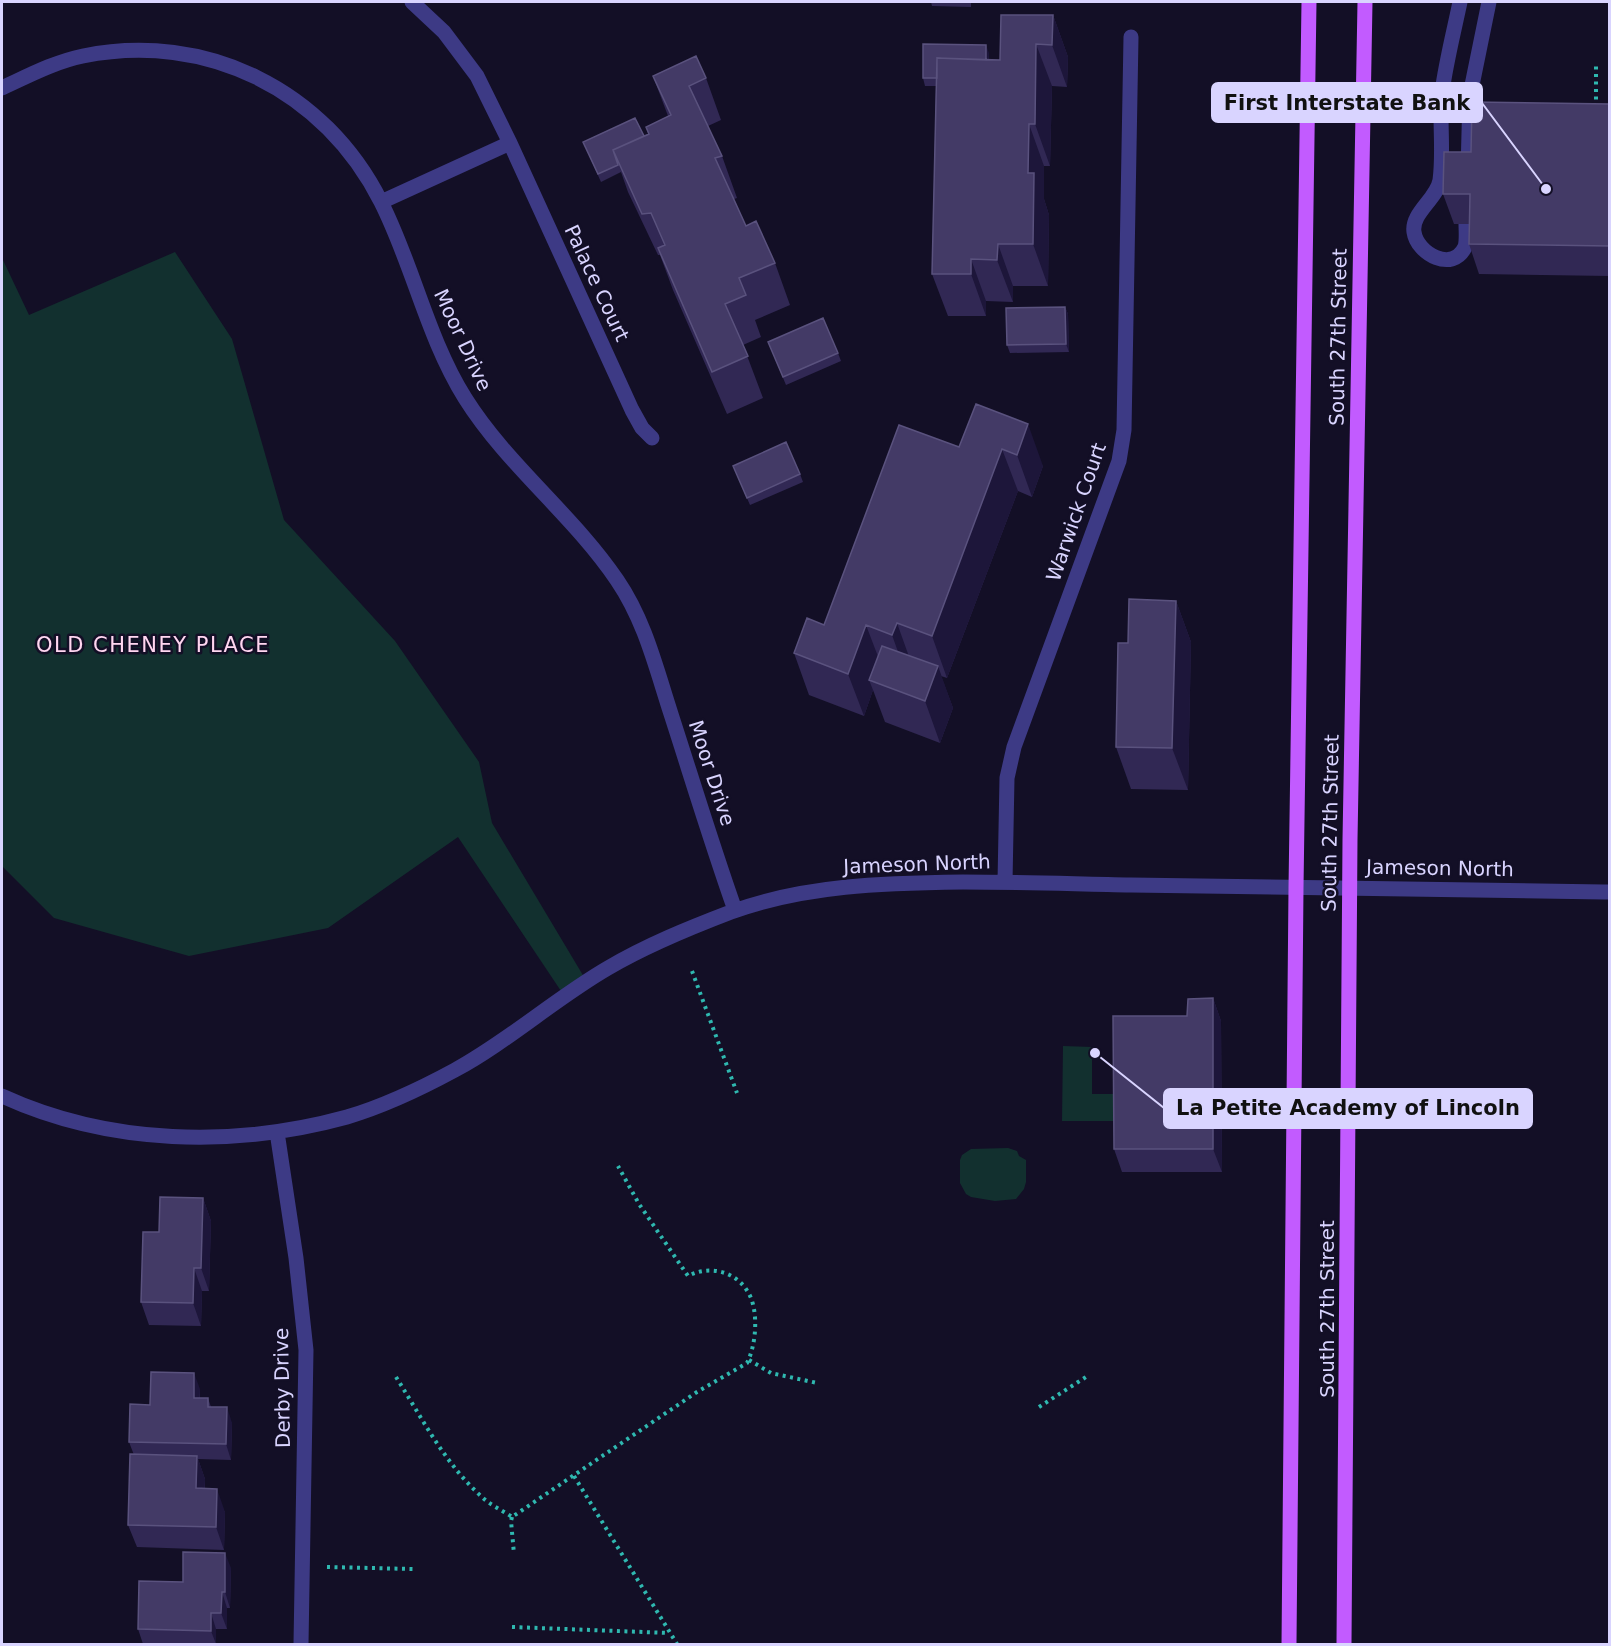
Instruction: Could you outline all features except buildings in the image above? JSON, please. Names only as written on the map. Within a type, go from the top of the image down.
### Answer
[{"type":"main road","name":"South 27th Street","points":[[1289,1644],[1296,888],[1309,2]]},
{"type":"main road","name":"South 27th Street","points":[[1344,1644],[1350,888],[1365,2]]},
{"type":"street","name":"Palace Court","points":[[412,2],[444,32],[477,76],[632,410],[642,428],[652,438]]},
{"type":"street","points":[[1460,2],[1442,92],[1440,182],[1430,201],[1416,218],[1414,232],[1420,248],[1426,254],[1443,259],[1461,253],[1466,245],[1466,224]]},
{"type":"street","points":[[1467,182],[1470,95],[1489,2]]},
{"type":"street","name":"Warwick Court","points":[[1005,882],[1007,778],[1014,747],[1119,461],[1124,430],[1131,37]]},
{"type":"street","name":"Moor Drive","points":[[2,88],[41,69],[82,56],[135,50],[178,52],[220,62],[259,78],[297,101],[330,129],[350,153],[381,202],[444,357],[465,399],[487,428],[598,555],[618,581],[643,627],[735,910]]},
{"type":"street","points":[[381,202],[510,143]]},
{"type":"street","name":"Jameson North","points":[[2,1096],[21,1105],[93,1126],[163,1136],[218,1137],[277,1132],[347,1116],[399,1098],[458,1068],[607,969],[670,936],[735,910],[827,888],[891,882],[1005,882],[1610,892]]},
{"type":"street","name":"Derby Drive","points":[[277,1132],[296,1258],[306,1350],[301,1644]]},
{"type":"path","points":[[1596,65],[1596,110]]},
{"type":"path","points":[[692,971],[737,1093]]},
{"type":"path","points":[[514,1554],[512,1517],[697,1392],[749,1360],[755,1328],[754,1309],[750,1296],[741,1283],[730,1274],[718,1269],[688,1276],[639,1204],[618,1166]]},
{"type":"path","points":[[749,1360],[771,1373],[817,1383]]},
{"type":"path","points":[[396,1377],[435,1440],[468,1484],[484,1499],[512,1517]]},
{"type":"path","points":[[1039,1407],[1086,1377]]},
{"type":"path","points":[[574,1476],[677,1644]]},
{"type":"path","points":[[325,1567],[413,1569]]},
{"type":"path","points":[[512,1627],[669,1633]]},
{"type":"green space","points":[[175,252],[232,339],[284,520],[395,641],[479,762],[492,823],[587,982],[565,997],[458,837],[328,928],[189,956],[54,918],[2,866],[2,258],[29,315]]},
{"type":"green space","points":[[1063,1046],[1092,1047],[1092,1094],[1117,1094],[1117,1121],[1062,1121]]},
{"type":"green space","points":[[1008,1148],[1017,1151],[1019,1156],[1026,1160],[1026,1182],[1024,1189],[1016,1199],[995,1201],[966,1194],[960,1183],[962,1155],[971,1149]]},
{"type":"place","name":"First Interstate Bank","points":[[1546,189]]},
{"type":"place","name":"La Petite Academy of Lincoln","points":[[1095,1053]]},
{"type":"district","name":"OLD CHENEY PLACE","points":[[153,645]]}]
